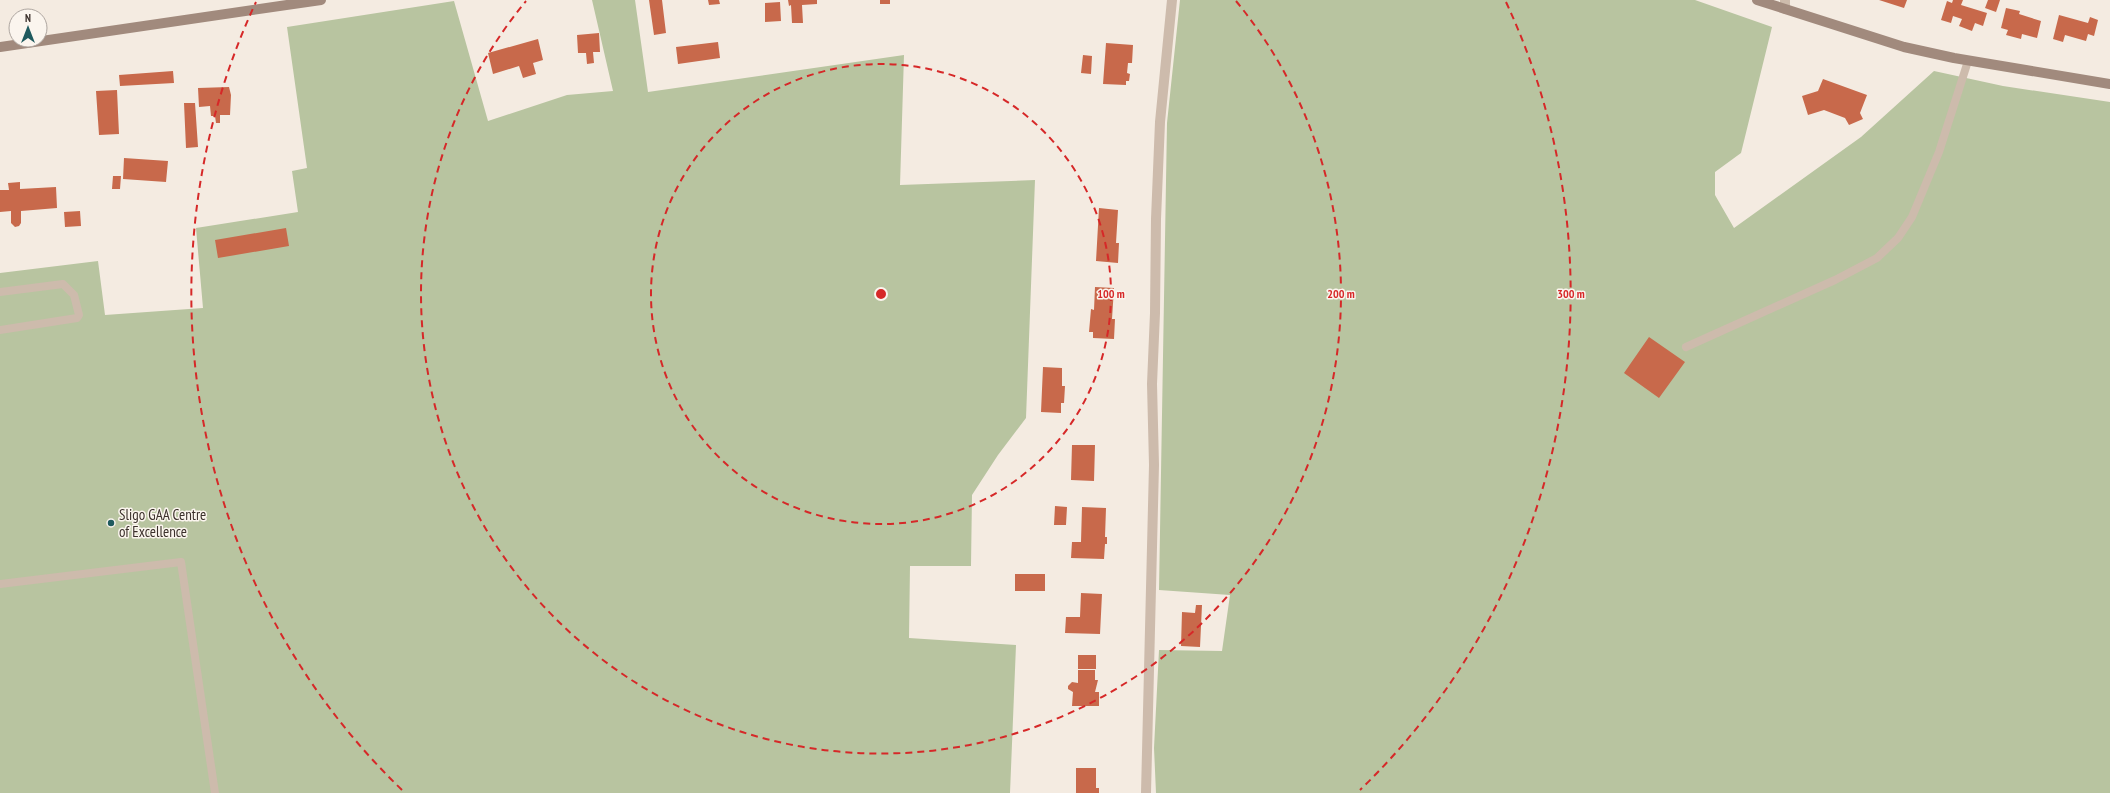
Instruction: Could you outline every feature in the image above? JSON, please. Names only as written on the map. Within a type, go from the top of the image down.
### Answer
[{"type":"main road","points":[[0,47],[322,0]]},
{"type":"main road","points":[[1757,0],[1785,4],[1904,47],[1968,60],[2110,84]]},
{"type":"street","points":[[1146,793],[1154,465],[1152,384],[1155,314],[1156,219],[1160,122],[1172,0]]},
{"type":"lane","points":[[1686,347],[1835,280],[1877,258],[1898,238],[1912,217],[1939,152],[1968,60]]},
{"type":"lane","points":[[0,292],[63,284],[74,295],[79,315],[78,318],[0,330]]},
{"type":"lane","points":[[0,584],[182,562],[215,793]]},
{"type":"green space","points":[[592,0],[635,0],[648,92],[904,55],[900,185],[1035,180],[1026,418],[998,455],[972,495],[971,566],[910,566],[909,638],[1016,645],[1010,793],[0,793],[0,273],[98,261],[105,315],[203,308],[196,228],[298,212],[292,171],[307,168],[287,27],[454,1],[488,121],[567,95],[613,91]]},
{"type":"green space","points":[[1180,0],[1695,0],[1772,27],[1741,153],[1715,172],[1715,195],[1734,228],[1861,137],[1934,71],[2003,86],[2110,102],[2110,793],[1156,793],[1154,748],[1159,650],[1222,651],[1230,595],[1159,590],[1167,123]]},
{"type":"building","points":[[649,0],[662,0],[666,33],[654,35]]},
{"type":"building","points":[[708,0],[719,0],[720,4],[709,5]]},
{"type":"building","points":[[788,0],[817,0],[817,4],[802,5],[803,23],[792,23],[791,5],[789,6]]},
{"type":"building","points":[[880,0],[890,0],[890,4],[880,4]]},
{"type":"building","points":[[1879,0],[1907,0],[1904,8]]},
{"type":"building","points":[[1953,0],[1963,0],[1961,5],[1987,13],[1983,26],[1975,23],[1972,31],[1959,26],[1962,19],[1953,16],[1951,23],[1941,20],[1947,1],[1952,3]]},
{"type":"building","points":[[1988,0],[2000,0],[1996,12],[1985,8]]},
{"type":"building","points":[[780,2],[781,21],[765,22],[765,3]]},
{"type":"building","points":[[2006,8],[2020,11],[2019,14],[2041,21],[2037,38],[2022,34],[2021,39],[2006,35],[2008,30],[2001,28]]},
{"type":"building","points":[[2059,15],[2088,23],[2090,17],[2098,20],[2094,36],[2088,34],[2086,41],[2065,35],[2063,42],[2053,39]]},
{"type":"building","points":[[599,33],[600,52],[593,52],[594,63],[587,64],[586,53],[578,53],[577,35]]},
{"type":"building","points":[[538,39],[543,60],[533,63],[536,74],[523,78],[519,66],[493,74],[488,53]]},
{"type":"building","points":[[718,42],[720,58],[678,64],[676,47]]},
{"type":"building","points":[[1106,43],[1133,45],[1132,63],[1128,63],[1127,73],[1130,74],[1129,81],[1126,81],[1126,85],[1103,84]]},
{"type":"building","points":[[1083,55],[1092,56],[1091,74],[1081,73]]},
{"type":"building","points":[[173,71],[174,83],[120,86],[119,75]]},
{"type":"building","points":[[1823,79],[1867,95],[1860,113],[1863,119],[1849,125],[1845,118],[1824,110],[1808,115],[1802,96],[1818,91]]},
{"type":"building","points":[[229,87],[231,95],[230,115],[220,115],[220,123],[216,123],[215,116],[211,116],[210,106],[199,107],[198,88]]},
{"type":"building","points":[[117,90],[119,134],[99,135],[96,91]]},
{"type":"building","points":[[184,103],[195,103],[198,147],[186,148]]},
{"type":"building","points":[[124,158],[168,161],[166,182],[123,179]]},
{"type":"building","points":[[113,176],[121,176],[120,189],[112,189]]},
{"type":"building","points":[[20,182],[20,189],[56,187],[57,208],[21,211],[21,223],[19,226],[15,227],[11,223],[11,211],[0,212],[0,190],[9,190],[8,183]]},
{"type":"building","points":[[1099,208],[1118,210],[1116,243],[1119,243],[1118,263],[1096,261]]},
{"type":"building","points":[[80,211],[81,226],[65,227],[64,212]]},
{"type":"building","points":[[286,228],[289,246],[218,258],[215,240]]},
{"type":"building","points":[[1095,287],[1114,288],[1112,319],[1115,319],[1114,339],[1093,338],[1093,332],[1089,332],[1091,309],[1094,310]]},
{"type":"building","points":[[1649,337],[1685,362],[1659,398],[1624,373]]},
{"type":"building","points":[[1043,367],[1062,368],[1062,386],[1065,386],[1064,403],[1061,403],[1061,413],[1041,412]]},
{"type":"building","points":[[1072,445],[1095,445],[1094,481],[1071,480]]},
{"type":"building","points":[[1055,506],[1067,507],[1066,525],[1054,525]]},
{"type":"building","points":[[1082,507],[1106,508],[1105,537],[1107,537],[1107,544],[1105,544],[1104,559],[1071,558],[1072,542],[1081,542]]},
{"type":"building","points":[[1015,574],[1045,574],[1045,591],[1015,591]]},
{"type":"building","points":[[1081,593],[1102,594],[1100,634],[1065,633],[1066,617],[1080,617]]},
{"type":"building","points":[[1196,605],[1202,605],[1200,647],[1181,646],[1182,612],[1195,613]]},
{"type":"building","points":[[1078,655],[1096,655],[1096,669],[1078,669]]},
{"type":"building","points":[[1078,670],[1095,670],[1095,680],[1098,680],[1095,692],[1099,692],[1099,706],[1072,706],[1073,692],[1068,689],[1068,686],[1072,682],[1078,683]]},
{"type":"building","points":[[1076,768],[1096,768],[1096,788],[1099,788],[1099,793],[1076,793]]},
{"type":"place","name":"Sligo GAA Centre of Excellence","points":[[111,523]]}]
